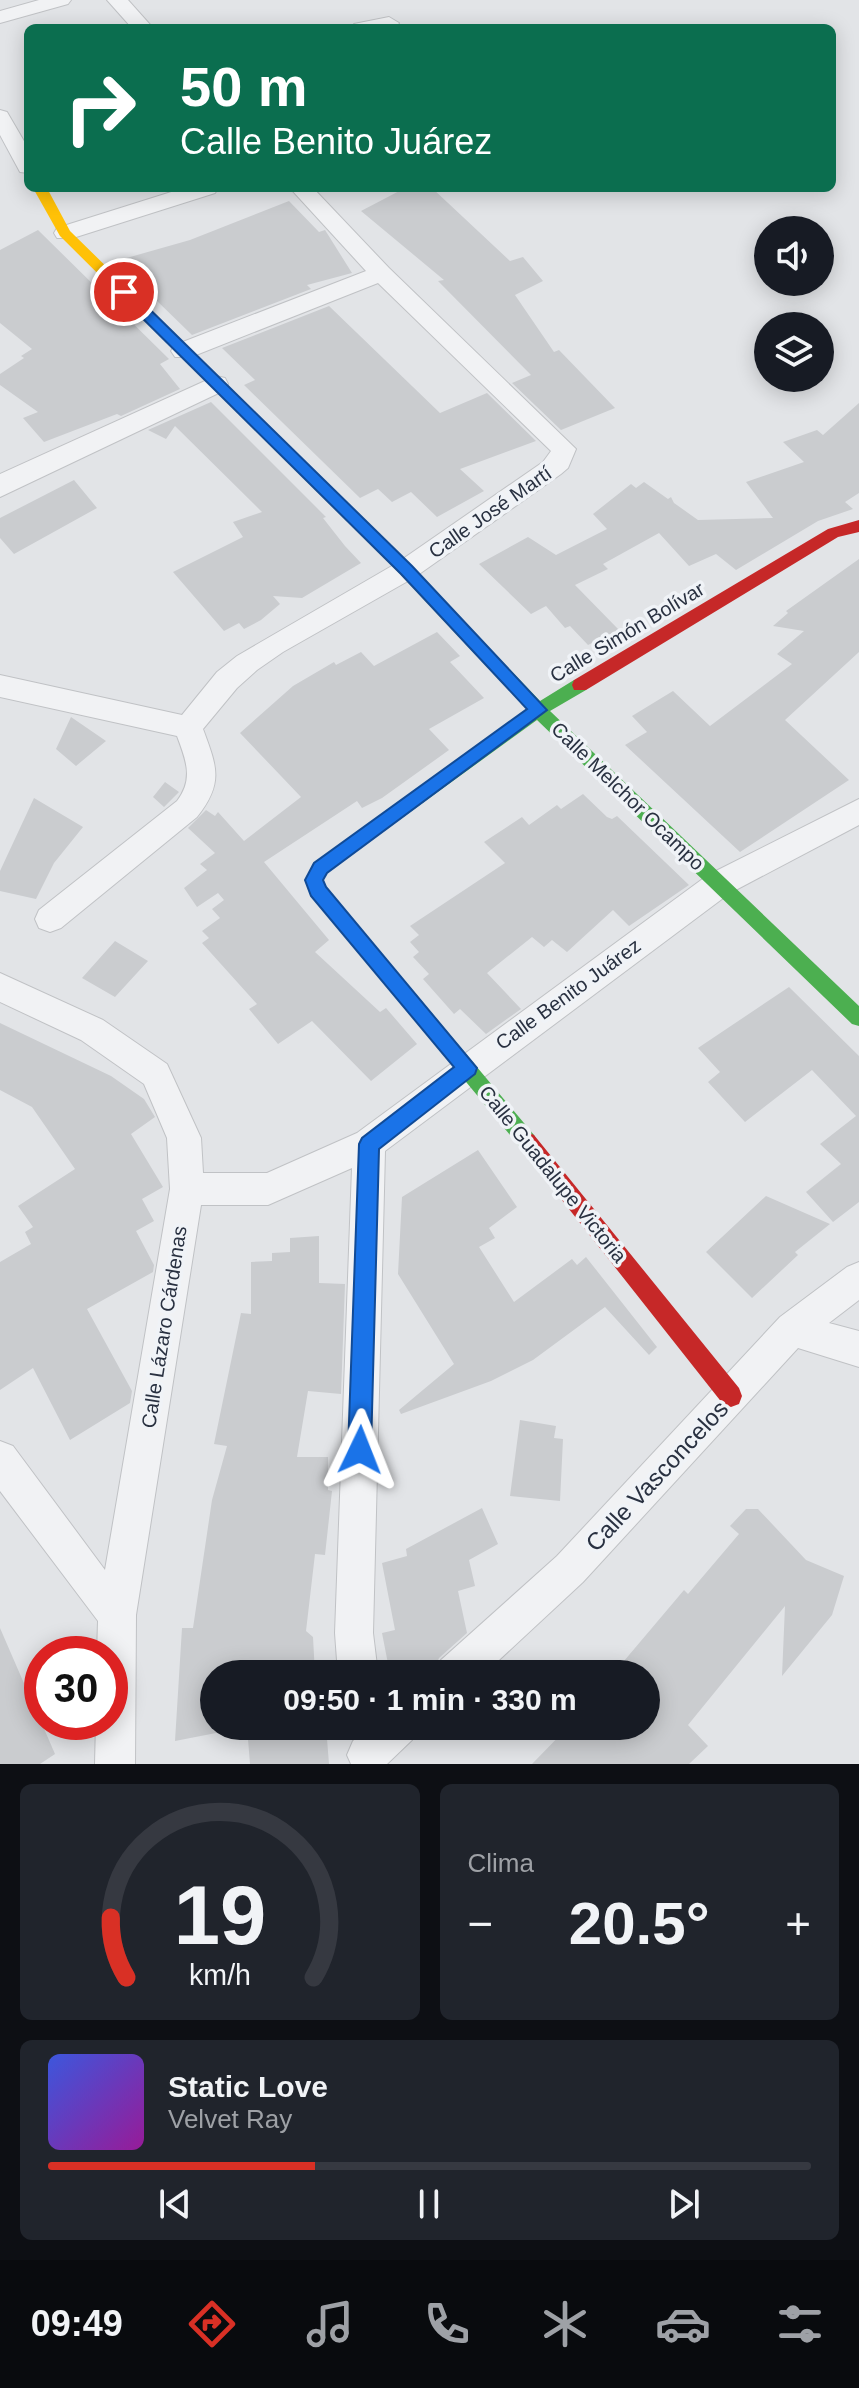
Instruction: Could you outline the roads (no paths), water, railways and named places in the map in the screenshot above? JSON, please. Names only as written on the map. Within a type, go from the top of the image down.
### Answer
[{"type":"street","points":[[0,17],[61,0]]},
{"type":"street","points":[[117,0],[139,24]]},
{"type":"street","points":[[383,24],[389,23]]},
{"type":"street","points":[[0,116],[24,160]]},
{"type":"street","name":"Calle Melchor Ocampo","points":[[42,192],[65,233],[406,570],[538,710],[719,884],[855,1008]]},
{"type":"street","points":[[65,233],[194,192]]},
{"type":"street","name":"Calle José Martí","points":[[188,727],[227,680],[247,663],[273,645],[406,570],[552,468],[563,456],[564,449],[381,273],[305,192]]},
{"type":"street","points":[[183,351],[381,273]]},
{"type":"street","points":[[0,488],[7,481],[216,384]]},
{"type":"street","name":"Calle Simón Bolívar","points":[[314,880],[320,868],[538,710],[833,533],[859,526]]},
{"type":"street","points":[[0,686],[188,727],[204,772],[202,792],[187,809],[50,919]]},
{"type":"street","name":"Calle Benito Juárez","points":[[187,1189],[268,1189],[369,1144],[719,884],[859,811]]},
{"type":"street","name":"Calle Guadalupe Victoria","points":[[314,880],[318,891],[468,1068],[731,1396]]},
{"type":"street","name":"Calle Lázaro Cárdenas","points":[[0,987],[92,1030],[156,1074],[184,1138],[187,1189],[117,1615],[115,1764]]},
{"type":"street","points":[[357,1660],[354,1633],[369,1144]]},
{"type":"street","name":"Calle Vasconcelos","points":[[470,1660],[570,1569],[792,1329],[859,1279]]},
{"type":"street","points":[[792,1329],[859,1349]]},
{"type":"street","points":[[0,1459],[49,1529],[117,1615]]}]
